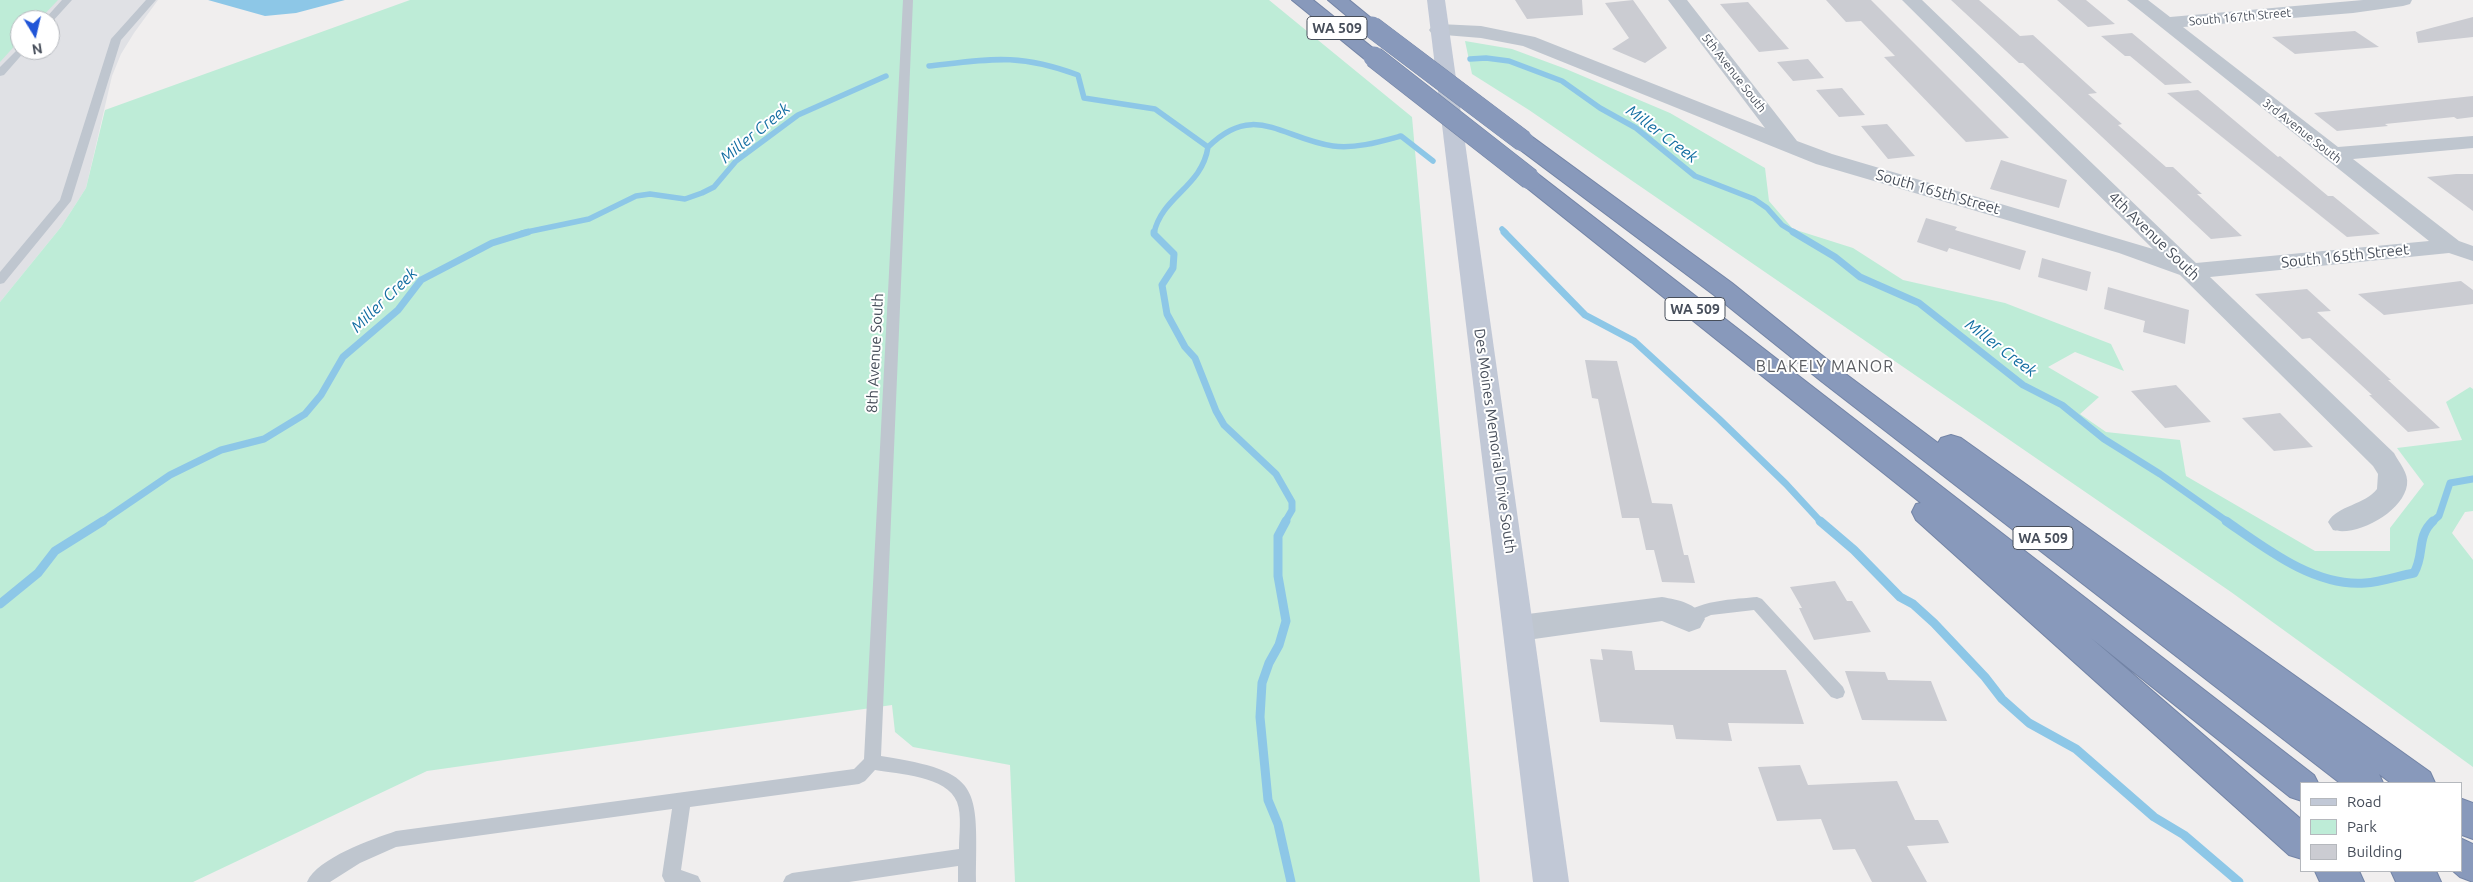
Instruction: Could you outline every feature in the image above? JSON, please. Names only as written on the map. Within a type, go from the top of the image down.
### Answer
[{"type":"highway","name":"WA 509","points":[[1301,0],[2300,784]]},
{"type":"highway","name":"WA 509","points":[[1337,0],[1523,142],[1723,289],[1830,375],[2365,782]]},
{"type":"highway","points":[[1723,289],[1799,334],[2417,782]]},
{"type":"highway","points":[[1860,439],[1898,487],[2300,841]]},
{"type":"highway","points":[[2463,857],[2473,865]]},
{"type":"highway","points":[[2334,872],[2346,882]]},
{"type":"highway","points":[[2410,872],[2423,882]]},
{"type":"main road","name":"Des Moines Memorial Drive South","points":[[1436,0],[1552,882]]},
{"type":"street","name":"5th Avenue South","points":[[1677,0],[1791,147]]},
{"type":"street","name":"4th Avenue South","points":[[1912,0],[2384,460],[2392,475],[2390,493],[2376,509],[2343,522]]},
{"type":"street","name":"3rd Avenue South","points":[[2136,0],[2451,246],[2473,254]]},
{"type":"street","name":"South 167th Street","points":[[2166,23],[2347,3],[2403,0]]},
{"type":"street","name":"South 165th Street","points":[[1439,30],[1480,32],[1528,41],[1824,159],[2127,248],[2191,272],[2451,246]]},
{"type":"street","points":[[2333,154],[2473,142]]},
{"type":"street","points":[[1520,628],[1662,609],[1676,612],[1689,619]]},
{"type":"lane","points":[[58,10],[67,0]]},
{"type":"lane","points":[[0,280],[65,200],[116,39],[151,0]]},
{"type":"lane","name":"8th Avenue South","points":[[872,762],[908,0]]},
{"type":"lane","points":[[0,73],[12,60]]},
{"type":"lane","points":[[1689,619],[1709,609],[1757,603],[1837,692]]},
{"type":"lane","points":[[316,882],[325,874],[396,839],[860,776],[872,762],[923,771],[946,778],[959,789],[966,804],[967,882]]},
{"type":"lane","points":[[682,800],[671,876],[692,882]]},
{"type":"lane","points":[[792,882],[967,856]]},
{"type":"shaded area","points":[[0,0],[158,0],[121,54],[112,76],[86,188],[61,227],[0,302]]},
{"type":"green space","points":[[0,0],[58,0],[48,10],[10,10],[10,51],[0,62]]},
{"type":"green space","points":[[410,0],[1269,0],[1412,117],[1480,882],[1015,882],[1010,765],[913,747],[895,732],[892,705],[427,771],[193,882],[0,882],[0,302],[61,227],[86,188],[105,110]]},
{"type":"green space","points":[[1465,41],[1512,49],[1566,69],[1670,113],[1765,168],[1769,201],[1793,229],[1853,248],[1903,280],[2005,303],[2111,344],[2124,371],[2075,352],[2048,367],[2099,397],[2080,414],[2106,432],[2180,440],[2186,476],[2315,551],[2390,551],[2390,528],[2424,484],[2397,448],[2462,440],[2446,402],[2470,387],[2473,389],[2473,511],[2465,512],[2452,533],[2473,560],[2473,767],[2231,592],[1529,110],[1472,74]]},
{"type":"water","points":[[208,0],[345,0],[296,13],[265,16]]},
{"type":"building","points":[[1515,0],[1582,0],[1583,15],[1527,19]]},
{"type":"building","points":[[1633,0],[1667,48],[1645,63],[1612,49],[1629,38],[1605,3]]},
{"type":"building","points":[[1826,0],[1871,0],[2009,138],[1966,142],[1884,57],[1895,56],[1861,21],[1846,22]]},
{"type":"building","points":[[1951,0],[1979,0],[2020,36],[2033,35],[2097,93],[2088,94],[2122,124],[2118,125],[2166,167],[2173,167],[2202,194],[2197,194],[2242,236],[2211,239],[2023,63],[2019,63]]},
{"type":"building","points":[[2057,0],[2086,0],[2115,24],[2088,27]]},
{"type":"building","points":[[1748,2],[1789,49],[1759,52],[1720,4]]},
{"type":"building","points":[[2473,17],[2473,37],[2418,43],[2416,32]]},
{"type":"building","points":[[2355,31],[2379,47],[2295,54],[2272,37]]},
{"type":"building","points":[[2132,33],[2192,83],[2165,85],[2130,56],[2125,56],[2101,36]]},
{"type":"building","points":[[1808,59],[1824,78],[1793,81],[1777,62]]},
{"type":"building","points":[[1842,88],[1865,115],[1839,117],[1816,90]]},
{"type":"building","points":[[2198,90],[2278,157],[2280,156],[2328,196],[2333,196],[2380,234],[2347,237],[2167,93]]},
{"type":"building","points":[[2473,96],[2473,117],[2457,119],[2454,117],[2337,131],[2314,113]]},
{"type":"building","points":[[1887,124],[1915,156],[1888,159],[1861,126]]},
{"type":"building","points":[[2001,160],[2067,180],[2059,208],[1990,189]]},
{"type":"building","points":[[2473,174],[2473,211],[2427,177]]},
{"type":"building","points":[[1926,218],[1957,227],[1955,230],[2026,251],[2020,270],[1949,248],[1947,252],[1917,242]]},
{"type":"building","points":[[2042,258],[2091,272],[2087,291],[2038,277]]},
{"type":"building","points":[[2461,281],[2473,290],[2473,304],[2384,315],[2358,294]]},
{"type":"building","points":[[2108,287],[2189,310],[2185,344],[2143,332],[2145,321],[2104,309]]},
{"type":"building","points":[[2307,289],[2331,311],[2317,312],[2440,428],[2408,432],[2369,395],[2372,395],[2310,338],[2302,339],[2255,294]]},
{"type":"building","points":[[1585,360],[1617,361],[1652,503],[1672,504],[1684,555],[1688,555],[1695,583],[1662,582],[1654,550],[1646,550],[1639,518],[1622,518],[1598,399],[1592,398]]},
{"type":"building","points":[[2176,385],[2211,422],[2165,428],[2131,391]]},
{"type":"building","points":[[2280,413],[2313,447],[2274,451],[2242,418]]},
{"type":"building","points":[[1835,581],[1847,601],[1852,601],[1871,632],[1814,640],[1799,608],[1802,608],[1790,587]]},
{"type":"building","points":[[1601,649],[1632,651],[1635,670],[1786,670],[1804,724],[1728,723],[1732,741],[1676,739],[1673,725],[1600,722],[1590,659],[1603,660]]},
{"type":"building","points":[[1845,671],[1885,672],[1888,680],[1931,681],[1947,721],[1862,720]]},
{"type":"building","points":[[1800,765],[1808,785],[1897,781],[1915,820],[1938,820],[1949,843],[1907,846],[1927,882],[1872,882],[1855,849],[1833,850],[1821,819],[1777,821],[1758,767]]},
{"type":"waterway","name":"Miller Creek","points":[[1470,59],[1486,58],[1509,61],[1562,81],[1600,108],[1636,128],[1695,176],[1754,199],[1767,208],[1782,225],[1795,233]]},
{"type":"waterway","name":"Miller Creek","points":[[929,66],[970,61],[1004,60],[1038,63],[1057,68],[1078,75],[1084,98],[1155,109],[1208,147]]},
{"type":"waterway","name":"Miller Creek","points":[[522,233],[589,219],[636,196],[650,194],[685,199],[702,193],[714,187],[736,161],[798,115],[886,76]]},
{"type":"waterway","name":"Miller Creek","points":[[1208,147],[1225,133],[1240,126],[1255,125],[1284,131],[1315,142],[1341,147],[1367,144],[1401,136],[1433,161]]},
{"type":"waterway","points":[[1154,233],[1158,220],[1165,210],[1198,172],[1208,147]]},
{"type":"waterway","points":[[1502,229],[1506,233]]},
{"type":"waterway","name":"Miller Creek","points":[[101,522],[170,475],[221,450],[264,439],[305,414],[321,395],[343,357],[398,310],[421,280],[492,243],[528,232]]},
{"type":"waterway","points":[[1504,232],[1585,315],[1634,341],[1719,419],[1786,484],[1820,521]]},
{"type":"waterway","name":"Miller Creek","points":[[1793,232],[1835,257],[1860,277],[1919,303],[2023,385],[2062,405],[2104,439],[2160,474],[2228,522]]},
{"type":"waterway","points":[[1154,233],[1174,254],[1173,268],[1162,285],[1167,314],[1185,347],[1195,358],[1216,411],[1224,425],[1276,474],[1292,502],[1292,510],[1285,522]]},
{"type":"waterway","name":"Miller Creek","points":[[2433,522],[2439,516],[2450,483],[2473,479]]},
{"type":"waterway","name":"Miller Creek","points":[[0,604],[38,573],[55,551],[103,521]]},
{"type":"waterway","points":[[1286,521],[1278,536],[1278,576],[1286,621],[1279,645],[1269,663],[1262,683],[1260,717],[1268,800],[1278,824],[1291,882]]},
{"type":"waterway","points":[[1820,521],[1854,550],[1900,597],[1913,604],[1934,623],[1985,677],[2002,699],[2029,723],[2076,749],[2154,817],[2184,835],[2239,882]]},
{"type":"waterway","name":"Miller Creek","points":[[2226,521],[2291,564],[2327,579],[2346,583],[2365,583],[2414,573],[2424,533],[2433,522]]},
{"type":"district","name":"BLAKELY MANOR","points":[[1825,367]]}]
